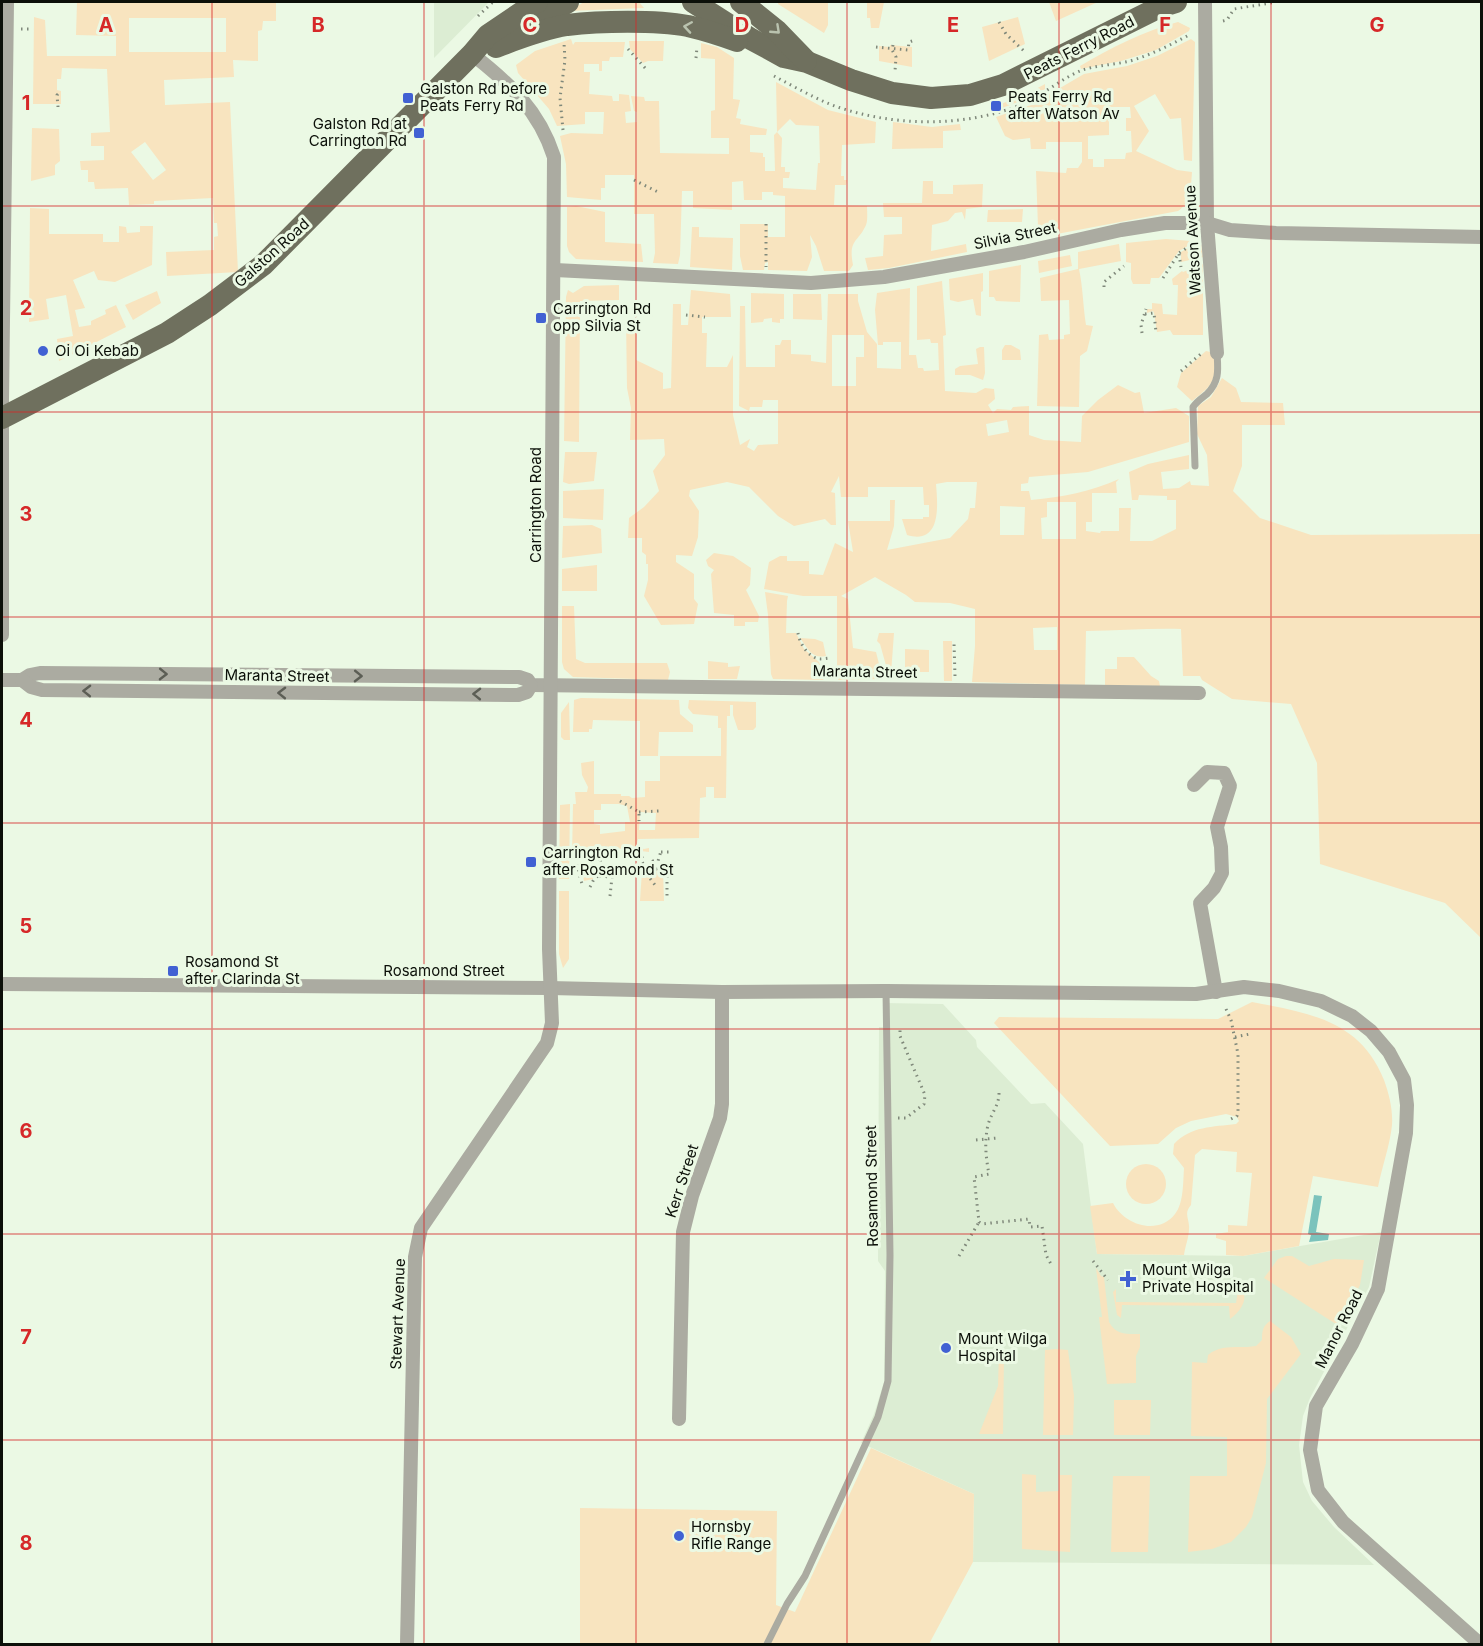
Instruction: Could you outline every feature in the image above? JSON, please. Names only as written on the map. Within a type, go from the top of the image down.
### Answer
[{"type":"main road","name":"Galston Road","points":[[2,418],[167,333],[210,305],[263,265],[472,54],[488,35],[537,2]]},
{"type":"main road","name":"Galston Road","points":[[472,54],[496,47],[568,2]]},
{"type":"main road","name":"Peats Ferry Road","points":[[693,2],[784,57],[807,62],[851,80],[892,93],[931,98],[970,95],[1003,86],[1160,7],[1176,2]]},
{"type":"main road","name":"Peats Ferry Road","points":[[741,2],[776,30],[807,62]]},
{"type":"main road","points":[[496,47],[527,35],[566,26],[646,23],[705,30],[784,57]]},
{"type":"street","name":"Watson Avenue","points":[[1205,2],[1207,223],[1217,347]]},
{"type":"street","points":[[2,635],[5,10]]},
{"type":"street","name":"Carrington Road","points":[[472,54],[490,68],[530,107],[547,136],[554,157],[550,988]]},
{"type":"street","name":"Silvia Street","points":[[555,270],[818,283],[894,276],[1165,223],[1207,223],[1230,231],[1482,237]]},
{"type":"street","name":"Maranta Street","points":[[2,680],[22,680],[31,687],[42,690],[518,695],[527,692],[531,686],[551,685],[1199,693]]},
{"type":"street","points":[[1194,785],[1207,772],[1216,771],[1224,773],[1230,786],[1217,827],[1221,847],[1222,873],[1214,888],[1200,903],[1216,992]]},
{"type":"street","name":"Rosamond Street","points":[[2,984],[550,988],[722,992],[886,990],[1196,994],[1244,987]]},
{"type":"street","name":"Manor Road","points":[[1244,987],[1279,991],[1321,1002],[1352,1016],[1371,1031],[1389,1052],[1404,1080],[1407,1105],[1406,1133],[1378,1289],[1352,1344],[1316,1406],[1310,1450],[1318,1490],[1343,1522],[1480,1644]]},
{"type":"street","name":"Stewart Avenue","points":[[407,1644],[415,1257],[421,1228],[547,1043],[552,1023],[550,988]]},
{"type":"street","name":"Kerr Street","points":[[679,1419],[683,1232],[692,1196],[720,1118],[722,992]]},
{"type":"lane","name":"Watson Avenue","points":[[1195,466],[1193,407],[1196,401],[1214,387],[1218,378],[1217,347]]},
{"type":"lane","name":"Rosamond Street","points":[[767,1644],[787,1604],[805,1576],[878,1417],[888,1381],[890,1255],[886,990]]},
{"type":"path","points":[[1223,21],[1227,20],[1234,9],[1276,2]]},
{"type":"path","points":[[999,22],[1006,34],[1025,52]]},
{"type":"path","points":[[17,29],[31,29]]},
{"type":"path","points":[[563,130],[560,98],[565,60],[564,39]]},
{"type":"path","points":[[876,47],[908,50],[909,42],[915,40]]},
{"type":"path","points":[[892,47],[896,57],[895,71]]},
{"type":"path","points":[[628,49],[646,69]]},
{"type":"path","points":[[58,107],[57,95],[61,91]]},
{"type":"path","points":[[634,180],[660,193]]},
{"type":"path","points":[[766,224],[766,262]]},
{"type":"path","points":[[1163,278],[1179,253],[1196,242]]},
{"type":"path","points":[[1179,253],[1181,267]]},
{"type":"path","points":[[1104,288],[1104,282],[1124,266]]},
{"type":"path","points":[[1142,333],[1141,325],[1146,309]]},
{"type":"path","points":[[1145,314],[1154,313],[1156,332]]},
{"type":"path","points":[[686,315],[705,316]]},
{"type":"path","points":[[1181,371],[1217,347]]},
{"type":"path","points":[[798,633],[799,639],[814,657],[831,658]]},
{"type":"path","points":[[956,641],[954,643],[954,676],[963,676]]},
{"type":"path","points":[[620,801],[639,812],[659,811]]},
{"type":"path","points":[[639,812],[639,821]]},
{"type":"path","points":[[590,887],[598,876],[601,847],[642,852],[642,862],[655,885]]},
{"type":"path","points":[[645,869],[653,861],[658,861],[661,852],[673,852]]},
{"type":"path","points":[[571,857],[601,860]]},
{"type":"path","points":[[578,858],[583,887]]},
{"type":"path","points":[[645,869],[667,869],[667,900]]},
{"type":"path","points":[[598,876],[612,877],[610,896]]},
{"type":"path","points":[[1226,1009],[1231,1020],[1238,1054],[1238,1111],[1237,1116],[1231,1119]]},
{"type":"path","points":[[887,1117],[906,1118],[924,1104],[925,1095],[900,1036],[900,1025]]},
{"type":"path","points":[[1235,1037],[1250,1034]]},
{"type":"path","points":[[959,1256],[979,1222],[974,1177],[989,1174],[986,1139],[989,1122],[999,1104],[999,1093]]},
{"type":"path","points":[[976,1140],[997,1138]]},
{"type":"path","points":[[979,1222],[982,1224],[1029,1219],[1030,1227],[1042,1226],[1046,1255],[1052,1266]]},
{"type":"path","points":[[1093,1261],[1108,1280]]},
{"type":"shaded area","points":[[77,2],[276,2],[276,21],[263,21],[262,30],[258,31],[258,61],[233,60],[234,77],[164,80],[165,105],[230,102],[238,272],[167,276],[166,252],[214,250],[214,237],[218,236],[217,223],[214,223],[213,198],[154,201],[154,204],[129,205],[128,188],[95,189],[94,182],[88,182],[88,170],[81,170],[80,161],[104,160],[104,146],[91,146],[91,133],[110,132],[107,69],[62,68],[61,79],[57,79],[57,90],[61,91],[61,104],[33,104],[34,17],[45,20],[47,56],[116,56],[116,36],[76,35]],"holes":[[[129,18],[226,18],[226,52],[129,52]],[[145,142],[166,170],[153,180],[131,152]]]},
{"type":"shaded area","points":[[434,2],[489,2],[434,58]]},
{"type":"shaded area","points":[[584,2],[639,2],[644,8],[569,11]]},
{"type":"shaded area","points":[[778,2],[828,2],[828,25],[824,33],[778,4]]},
{"type":"shaded area","points":[[867,2],[884,2],[879,28],[871,28],[870,18],[867,18]]},
{"type":"shaded area","points":[[1049,2],[1098,2],[1056,21]]},
{"type":"shaded area","points":[[1018,17],[1025,44],[989,61],[982,27]]},
{"type":"shaded area","points":[[1178,22],[1190,28],[1189,31],[1156,50],[1121,61],[1081,69],[1080,66],[1103,53],[1152,30]]},
{"type":"shaded area","points":[[571,39],[573,45],[575,42],[625,42],[623,57],[610,57],[609,61],[602,61],[602,71],[599,71],[599,64],[584,64],[584,72],[590,72],[589,94],[612,96],[613,101],[619,101],[619,94],[629,95],[631,111],[625,112],[626,123],[637,122],[637,112],[634,111],[631,96],[644,97],[645,101],[659,101],[660,153],[729,154],[729,138],[711,138],[711,111],[715,110],[715,59],[701,58],[701,43],[717,47],[734,58],[733,99],[740,100],[736,118],[741,119],[740,124],[767,129],[766,135],[750,135],[750,152],[763,153],[765,171],[775,171],[776,82],[828,110],[876,122],[875,143],[842,145],[841,176],[847,180],[846,185],[835,185],[834,205],[867,206],[867,223],[853,246],[853,265],[849,271],[824,271],[810,235],[812,257],[807,271],[768,270],[768,262],[765,263],[764,270],[743,270],[740,256],[740,224],[768,224],[768,237],[785,237],[785,196],[773,195],[773,192],[762,192],[762,200],[744,200],[743,181],[732,182],[732,210],[693,208],[693,191],[682,191],[678,264],[653,263],[654,214],[634,214],[634,175],[605,175],[605,188],[601,188],[601,200],[567,197],[566,164],[560,136],[571,133],[603,134],[604,112],[585,112],[585,124],[557,126],[549,109],[518,73],[516,65],[535,51]],"holes":[[[790,119],[796,125],[819,126],[820,163],[818,163],[816,190],[783,188],[783,178],[789,178],[790,172],[785,172],[785,167],[781,167],[782,138],[777,132]]]},
{"type":"shaded area","points":[[1191,39],[1195,42],[1192,161],[1184,160],[1181,118],[1170,119],[1155,94],[1134,106],[1149,131],[1136,151],[1177,170],[1192,172],[1186,204],[1178,211],[1041,237],[1038,227],[1036,171],[1066,173],[1067,168],[1078,168],[1082,162],[1082,142],[1046,142],[1046,149],[1031,149],[1030,138],[1013,140],[1005,136],[996,117],[1031,105],[1084,74],[1127,66],[1157,56]],"holes":[[[1109,107],[1130,107],[1131,118],[1126,118],[1126,131],[1131,131],[1132,152],[1126,153],[1125,159],[1104,159],[1104,167],[1093,167],[1093,159],[1088,159],[1088,136],[1109,135]]]},
{"type":"shaded area","points":[[629,41],[664,41],[663,61],[643,63],[630,49]]},
{"type":"shaded area","points":[[890,45],[912,47],[912,67],[879,61],[879,46],[890,47]]},
{"type":"shaded area","points":[[1045,84],[1045,89],[1029,98],[994,111],[995,106],[1023,96]]},
{"type":"shaded area","points":[[893,122],[932,127],[960,124],[961,130],[943,131],[943,148],[892,149]]},
{"type":"shaded area","points":[[32,128],[59,129],[60,161],[55,165],[55,175],[31,181]]},
{"type":"shaded area","points":[[923,181],[933,181],[933,194],[953,194],[953,185],[983,184],[982,207],[966,209],[965,220],[962,212],[955,213],[948,221],[932,225],[931,251],[966,244],[967,252],[868,270],[865,258],[883,256],[884,235],[902,234],[902,217],[884,217],[883,203],[922,203]]},
{"type":"shaded area","points":[[576,206],[605,212],[605,242],[641,244],[643,262],[576,259],[567,246],[567,207]]},
{"type":"shaded area","points":[[30,208],[49,209],[49,234],[103,234],[103,242],[119,242],[119,226],[126,227],[127,233],[140,232],[140,226],[153,226],[152,265],[115,282],[98,280],[94,271],[73,280],[85,308],[75,310],[79,327],[91,325],[91,321],[106,314],[105,310],[116,305],[126,327],[59,361],[57,339],[73,336],[66,295],[46,299],[49,319],[29,322]]},
{"type":"shaded area","points":[[1023,209],[1022,222],[987,222],[988,210]]},
{"type":"shaded area","points":[[692,227],[699,227],[699,237],[733,238],[732,270],[690,267]]},
{"type":"shaded area","points":[[1166,239],[1193,243],[1179,251],[1159,278],[1151,278],[1150,284],[1133,284],[1131,263],[1126,262],[1126,243]]},
{"type":"shaded area","points":[[1119,244],[1121,261],[1079,269],[1086,325],[1093,326],[1087,351],[1080,356],[1079,407],[1037,406],[1039,335],[1048,334],[1049,340],[1064,339],[1064,335],[1070,334],[1069,300],[1041,301],[1040,278],[1078,269],[1078,252]]},
{"type":"shaded area","points":[[1195,244],[1201,244],[1203,257],[1181,262],[1181,252]]},
{"type":"shaded area","points":[[1070,255],[1072,266],[1039,273],[1038,261]]},
{"type":"shaded area","points":[[1203,264],[1203,335],[1173,335],[1170,330],[1157,332],[1154,313],[1153,311],[1147,313],[1147,309],[1152,309],[1152,303],[1162,304],[1163,314],[1177,315],[1178,285],[1173,285],[1172,279],[1182,271]]},
{"type":"shaded area","points":[[1021,265],[1020,302],[996,301],[994,297],[989,297],[989,271]]},
{"type":"shaded area","points":[[983,273],[981,316],[976,315],[973,299],[958,302],[950,300],[949,279]]},
{"type":"shaded area","points":[[942,281],[946,335],[943,336],[945,391],[976,393],[985,388],[994,389],[995,399],[988,405],[993,413],[997,409],[1011,410],[1013,407],[1029,406],[1029,435],[1044,440],[1081,442],[1082,416],[1118,385],[1135,393],[1140,392],[1144,413],[1176,408],[1189,416],[1189,442],[1088,472],[1029,477],[1028,483],[1021,484],[1021,491],[1029,491],[1031,500],[1076,493],[1119,479],[1116,482],[1117,493],[1092,493],[1092,522],[1086,522],[1086,531],[1100,533],[1101,531],[1119,531],[1119,508],[1131,508],[1130,541],[1152,541],[1176,529],[1176,500],[1167,500],[1167,496],[1139,495],[1138,500],[1132,500],[1129,472],[1148,464],[1189,455],[1189,469],[1161,472],[1163,489],[1179,488],[1190,481],[1191,485],[1209,486],[1207,455],[1197,434],[1198,406],[1211,397],[1222,378],[1236,388],[1241,402],[1283,403],[1285,425],[1242,425],[1242,466],[1233,491],[1260,518],[1311,535],[1481,534],[1481,938],[1445,903],[1320,864],[1317,763],[1291,704],[1232,699],[1202,680],[1200,676],[1183,676],[1181,629],[1086,631],[1085,685],[972,682],[975,609],[950,603],[915,602],[875,577],[841,596],[848,599],[853,648],[876,652],[880,679],[838,680],[837,596],[803,596],[764,589],[769,562],[780,556],[787,556],[787,561],[809,561],[809,574],[823,575],[835,543],[853,552],[848,521],[890,521],[890,500],[895,500],[894,526],[887,550],[950,538],[968,519],[970,508],[975,508],[977,482],[936,484],[935,522],[932,529],[918,537],[907,535],[902,519],[929,517],[929,505],[924,505],[923,487],[868,487],[868,497],[841,497],[839,476],[831,492],[835,493],[836,525],[831,525],[825,519],[794,526],[778,516],[749,487],[727,482],[690,490],[689,496],[699,511],[698,537],[692,556],[676,555],[676,562],[694,574],[694,599],[698,604],[694,624],[661,625],[644,596],[648,580],[648,564],[646,564],[646,555],[642,552],[642,538],[628,538],[629,518],[644,507],[659,491],[653,471],[665,455],[664,439],[630,440],[631,408],[627,388],[626,319],[637,319],[636,360],[663,373],[663,389],[671,388],[673,304],[681,304],[681,325],[688,325],[691,290],[730,294],[731,317],[702,317],[702,333],[707,333],[706,367],[727,367],[733,355],[733,415],[740,445],[750,439],[747,447],[754,451],[758,445],[778,444],[778,400],[763,400],[762,407],[750,407],[749,411],[739,406],[740,306],[745,306],[746,367],[775,367],[775,345],[780,345],[782,340],[791,340],[791,354],[811,355],[811,361],[826,363],[828,294],[858,294],[867,332],[877,344],[877,368],[901,369],[901,342],[883,342],[883,345],[878,345],[875,310],[877,293],[910,288],[909,355],[916,355],[918,368],[923,368],[924,371],[939,370],[938,343],[931,343],[930,339],[917,340],[917,286]],"holes":[[[832,335],[864,335],[864,357],[856,357],[856,386],[832,386]],[[1007,420],[1009,432],[988,436],[986,424]],[[1047,502],[1076,502],[1076,539],[1042,539],[1041,518],[1047,517]],[[1000,506],[1025,507],[1024,535],[1000,535]],[[1057,627],[1057,650],[1034,650],[1033,628]]]},
{"type":"shaded area","points":[[619,285],[619,300],[580,301],[579,442],[564,441],[566,297],[568,290],[573,293],[584,286]]},
{"type":"shaded area","points":[[157,291],[161,303],[133,320],[125,305]]},
{"type":"shaded area","points":[[751,293],[784,294],[784,319],[780,319],[780,323],[772,322],[772,318],[764,319],[763,322],[751,323]]},
{"type":"shaded area","points":[[793,294],[821,294],[822,320],[793,319]]},
{"type":"shaded area","points":[[1005,345],[1011,345],[1020,350],[1021,360],[1002,360],[1002,350]]},
{"type":"shaded area","points":[[984,347],[983,380],[970,375],[955,375],[955,369],[960,366],[978,364],[976,349]]},
{"type":"shaded area","points":[[1206,351],[1215,353],[1214,376],[1209,386],[1192,401],[1177,387],[1181,373]]},
{"type":"shaded area","points":[[565,452],[597,452],[594,481],[569,484],[563,482]]},
{"type":"shaded area","points":[[604,489],[603,520],[563,518],[563,491]]},
{"type":"shaded area","points":[[592,525],[601,529],[602,553],[562,558],[563,526]]},
{"type":"shaded area","points":[[714,553],[733,556],[751,568],[750,585],[746,590],[759,616],[758,622],[745,622],[745,626],[734,626],[734,615],[714,613],[711,574],[714,570],[708,566],[706,560]]},
{"type":"shaded area","points":[[597,565],[597,591],[562,591],[562,569]]},
{"type":"shaded area","points":[[765,592],[788,596],[786,633],[796,633],[804,649],[819,662],[820,665],[812,667],[814,671],[827,672],[823,680],[773,679]]},
{"type":"shaded area","points":[[562,606],[574,606],[576,659],[585,663],[667,663],[670,672],[668,680],[573,677],[564,669],[562,662]]},
{"type":"shaded area","points":[[879,633],[894,633],[891,674],[890,679],[887,680],[887,669],[880,644],[877,641]]},
{"type":"shaded area","points":[[800,638],[823,642],[826,656],[814,655]]},
{"type":"shaded area","points":[[943,641],[952,641],[952,681],[944,681]]},
{"type":"shaded area","points":[[905,649],[929,650],[929,672],[905,672]]},
{"type":"shaded area","points":[[1117,657],[1134,657],[1151,676],[1159,681],[1160,686],[1105,685],[1105,669],[1117,669]]},
{"type":"shaded area","points":[[708,661],[728,663],[728,667],[740,666],[737,679],[708,679]]},
{"type":"shaded area","points":[[581,698],[679,700],[680,714],[693,725],[693,732],[659,732],[658,756],[640,756],[640,721],[593,720],[592,729],[589,729],[589,732],[573,732],[574,700]]},
{"type":"shaded area","points":[[689,700],[756,702],[756,727],[753,730],[738,730],[733,715],[733,705],[730,705],[730,716],[727,716],[726,798],[714,798],[714,787],[706,787],[706,797],[700,798],[699,838],[638,839],[636,847],[649,848],[649,852],[597,846],[594,856],[578,853],[577,856],[572,857],[575,792],[587,792],[588,787],[582,775],[581,763],[594,761],[594,794],[621,794],[621,796],[632,798],[645,797],[645,781],[660,781],[660,756],[721,756],[721,728],[718,728],[718,716],[693,714],[688,708]],"holes":[[[601,804],[627,806],[630,822],[625,822],[625,831],[600,834],[600,825],[594,824],[594,810],[601,810]],[[640,812],[656,813],[655,830],[639,830]]]},
{"type":"shaded area","points":[[569,702],[570,740],[564,740],[561,737],[561,713]]},
{"type":"shaded area","points":[[570,804],[569,879],[559,879],[560,805]]},
{"type":"shaded area","points":[[580,861],[594,864],[593,879],[584,881]]},
{"type":"shaded area","points":[[642,870],[663,870],[664,901],[640,901]]},
{"type":"shaded area","points":[[559,891],[569,891],[569,959],[563,968],[559,954]]},
{"type":"shaded area","points":[[1252,1002],[1293,1010],[1330,1023],[1347,1032],[1374,1060],[1388,1091],[1392,1119],[1390,1140],[1378,1187],[1313,1176],[1299,1246],[1243,1256],[1226,1255],[1226,1241],[1216,1238],[1216,1234],[1228,1232],[1228,1225],[1247,1226],[1252,1173],[1236,1172],[1237,1152],[1202,1149],[1195,1155],[1191,1205],[1187,1214],[1189,1232],[1184,1255],[1097,1254],[1090,1206],[1113,1203],[1125,1217],[1142,1225],[1160,1225],[1168,1221],[1175,1214],[1182,1198],[1184,1168],[1173,1154],[1174,1144],[1195,1131],[1236,1124],[1239,1121],[1237,1117],[1226,1114],[1191,1121],[1176,1128],[1158,1144],[1110,1146],[994,1023],[999,1017],[1218,1019]]},
{"type":"shaded area","name":"Mount Wilga Private Hospital","points":[[883,1003],[943,1004],[976,1040],[977,1047],[1031,1104],[1045,1103],[1083,1144],[1097,1254],[1243,1256],[1381,1232],[1369,1287],[1310,1398],[1303,1416],[1299,1445],[1303,1482],[1312,1501],[1334,1527],[1374,1565],[973,1562],[974,1494],[861,1443],[874,1414],[884,1382],[885,1271],[878,1261],[879,1027],[883,1027]]},
{"type":"shaded area","points":[[1146,1164],[1154,1165],[1160,1170],[1165,1176],[1165,1192],[1160,1198],[1154,1203],[1146,1204],[1138,1203],[1132,1198],[1127,1192],[1126,1184],[1127,1176],[1132,1170],[1138,1165]]},
{"type":"shaded area","points":[[1292,1256],[1309,1266],[1334,1259],[1364,1260],[1360,1285],[1339,1326],[1264,1278],[1278,1259]]},
{"type":"shaded area","points":[[1096,1268],[1104,1277],[1109,1322],[1122,1333],[1140,1334],[1140,1347],[1136,1356],[1136,1383],[1107,1384]]},
{"type":"shaded area","points":[[1116,1289],[1116,1302],[1236,1303],[1238,1290],[1243,1291],[1244,1299],[1237,1314],[1230,1319],[1229,1306],[1122,1305],[1121,1318],[1117,1315],[1113,1292]]},
{"type":"shaded area","points":[[1270,1321],[1291,1337],[1301,1354],[1267,1399],[1266,1463],[1252,1517],[1246,1527],[1231,1542],[1212,1549],[1188,1552],[1190,1476],[1227,1476],[1227,1437],[1191,1436],[1192,1362],[1207,1363],[1208,1355],[1219,1349],[1256,1346],[1262,1340],[1263,1329]]},
{"type":"shaded area","points":[[1045,1350],[1068,1350],[1074,1396],[1073,1435],[1043,1435]]},
{"type":"shaded area","points":[[999,1353],[1004,1353],[1003,1434],[979,1434],[998,1386]]},
{"type":"shaded area","points":[[1114,1400],[1151,1400],[1150,1435],[1114,1435]]},
{"type":"shaded area","name":"Hornsby Rifle Range","points":[[871,1448],[974,1494],[973,1562],[929,1644],[580,1644],[580,1508],[777,1511],[776,1605],[795,1612]]},
{"type":"shaded area","points":[[1022,1474],[1036,1475],[1036,1492],[1059,1491],[1059,1475],[1072,1475],[1070,1552],[1022,1549]]},
{"type":"shaded area","points":[[1113,1476],[1150,1476],[1148,1552],[1111,1552]]},
{"type":"water","points":[[1314,1195],[1322,1196],[1316,1232],[1329,1234],[1328,1240],[1309,1242],[1311,1235],[1308,1234]]},
{"type":"place","name":"Galston Rd before Peats Ferry Rd","points":[[408,98]]},
{"type":"place","name":"Peats Ferry Rd after Watson Av","points":[[996,106]]},
{"type":"place","name":"Galston Rd at Carrington Rd","points":[[419,133]]},
{"type":"place","name":"Carrington Rd opp Silvia St","points":[[541,318]]},
{"type":"place","name":"Oi Oi Kebab","points":[[43,351]]},
{"type":"place","name":"Carrington Rd after Rosamond St","points":[[531,862]]},
{"type":"place","name":"Rosamond St after Clarinda St","points":[[173,971]]},
{"type":"place","name":"Mount Wilga Private Hospital","points":[[1128,1279]]},
{"type":"place","name":"Mount Wilga Hospital","points":[[946,1348]]},
{"type":"place","name":"Hornsby Rifle Range","points":[[679,1536]]}]
